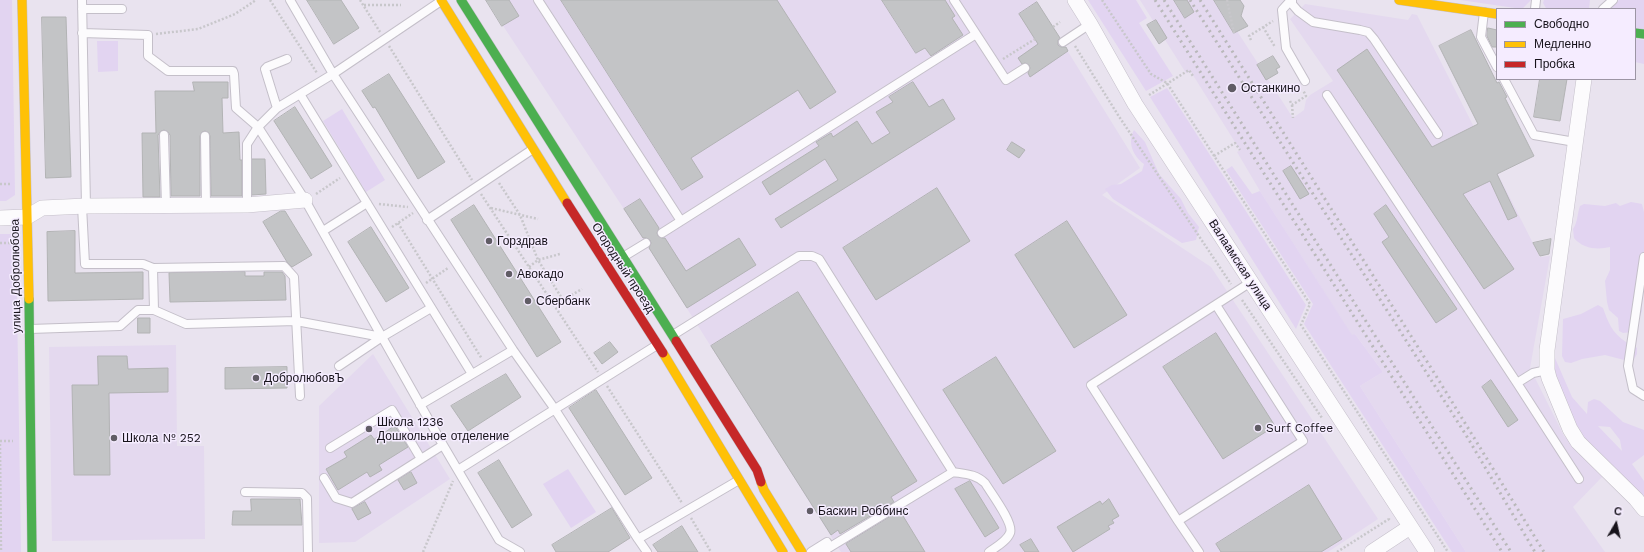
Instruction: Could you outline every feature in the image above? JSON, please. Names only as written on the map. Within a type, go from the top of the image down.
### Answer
[{"type":"main road","name":"улица Добролюбова","points":[[22,0],[32,552]]},
{"type":"main road","name":"Огородный проезд","points":[[441,0],[587,234],[658,344],[783,552]]},
{"type":"main road","name":"Огородный проезд","points":[[461,0],[757,470],[764,490],[802,552]]},
{"type":"main road","points":[[1399,0],[1496,14]]},
{"type":"street","name":"Валаамская улица","points":[[1075,0],[1090,24],[1134,104],[1427,552]]},
{"type":"street","points":[[1584,80],[1547,350],[1547,370],[1563,414],[1578,442],[1641,501]]},
{"type":"street","points":[[0,218],[27,217],[42,208],[84,206],[247,205],[305,200]]},
{"type":"street","points":[[1372,552],[1410,527]]},
{"type":"lane","points":[[82,0],[85,264],[143,264],[153,268],[284,266],[294,277],[300,396]]},
{"type":"lane","points":[[290,0],[333,74],[513,350],[554,408],[647,552]]},
{"type":"lane","points":[[247,205],[247,144],[258,127],[277,108],[333,74],[441,0]]},
{"type":"lane","points":[[538,0],[680,221]]},
{"type":"lane","points":[[954,0],[1006,80],[1025,68]]},
{"type":"lane","points":[[1305,81],[1286,48],[1282,10],[1291,0],[1292,4],[1313,22],[1368,32],[1374,38],[1438,134]]},
{"type":"lane","points":[[1605,8],[1613,0]]},
{"type":"lane","points":[[82,9],[122,9]]},
{"type":"lane","points":[[1484,12],[1481,37],[1496,65]]},
{"type":"lane","points":[[1066,40],[1090,24]]},
{"type":"lane","points":[[82,33],[148,35],[148,56],[168,71],[232,71],[234,74],[236,108],[258,127],[305,200],[420,406],[500,540],[520,552]]},
{"type":"lane","points":[[662,233],[976,34]]},
{"type":"lane","points":[[277,108],[266,69],[267,67],[287,60]]},
{"type":"lane","points":[[1505,80],[1534,135],[1575,142]]},
{"type":"lane","points":[[300,94],[472,374]]},
{"type":"lane","points":[[1327,95],[1517,383],[1579,480]]},
{"type":"lane","points":[[164,135],[166,206]]},
{"type":"lane","points":[[205,136],[206,206]]},
{"type":"lane","points":[[428,220],[534,149]]},
{"type":"lane","points":[[323,231],[366,203]]},
{"type":"lane","points":[[622,257],[646,242]]},
{"type":"lane","points":[[672,336],[799,256],[812,256],[819,259],[953,472]]},
{"type":"lane","points":[[1644,257],[1628,366],[1633,390],[1644,396]]},
{"type":"lane","points":[[153,268],[154,310]]},
{"type":"lane","points":[[1199,552],[1091,385],[1251,282]]},
{"type":"lane","points":[[1178,521],[1303,440],[1216,305]]},
{"type":"lane","points":[[339,366],[382,337],[431,308]]},
{"type":"lane","points":[[29,329],[120,326],[138,310],[154,310],[186,324],[296,321],[382,337]]},
{"type":"lane","points":[[458,470],[554,408],[658,344]]},
{"type":"lane","points":[[420,406],[513,350]]},
{"type":"lane","points":[[1517,383],[1533,373],[1547,370]]},
{"type":"lane","points":[[330,448],[392,410],[421,459]]},
{"type":"lane","points":[[324,478],[336,498],[352,503],[443,445]]},
{"type":"lane","points":[[822,552],[953,472],[973,475],[981,479],[1010,523],[1011,531],[1007,538],[989,552]]},
{"type":"lane","points":[[638,539],[739,480]]},
{"type":"lane","points":[[811,552],[915,488]]},
{"type":"lane","points":[[246,492],[302,493],[305,495],[307,498],[308,552]]},
{"type":"path","points":[[148,35],[198,29],[235,14],[256,0]]},
{"type":"path","points":[[360,0],[476,187],[603,379],[687,511],[710,552]]},
{"type":"path","points":[[1102,0],[1150,74],[1168,83],[1310,304],[1301,325],[1448,552]]},
{"type":"path","points":[[1227,0],[1234,33]]},
{"type":"path","points":[[363,5],[401,5]]},
{"type":"path","points":[[1053,27],[1060,22]]},
{"type":"path","points":[[996,64],[1035,39]]},
{"type":"path","points":[[1066,40],[1324,421]]},
{"type":"path","points":[[1149,95],[1189,70]]},
{"type":"path","points":[[1186,73],[1189,70]]},
{"type":"path","points":[[1189,70],[1193,76]]},
{"type":"path","points":[[1292,104],[1293,118]]},
{"type":"path","points":[[1214,156],[1234,142],[1240,150]]},
{"type":"path","points":[[305,200],[348,174]]},
{"type":"path","points":[[494,176],[520,215],[538,260],[562,300]]},
{"type":"path","points":[[0,184],[13,184]]},
{"type":"path","points":[[366,203],[420,208]]},
{"type":"path","points":[[385,233],[420,208]]},
{"type":"path","points":[[490,208],[538,220]]},
{"type":"path","points":[[398,223],[487,365]]},
{"type":"path","points":[[0,243],[15,243]]},
{"type":"path","points":[[529,267],[538,260],[560,254]]},
{"type":"path","points":[[419,288],[448,268]]},
{"type":"path","points":[[554,305],[582,289]]},
{"type":"path","points":[[0,441],[20,440]]},
{"type":"path","points":[[0,444],[1,552]]},
{"type":"path","points":[[423,552],[458,470]]},
{"type":"path","points":[[1337,552],[1389,519],[1385,512]]},
{"type":"shaded area","points":[[0,0],[12,0],[15,195],[6,201],[0,201]]},
{"type":"shaded area","points":[[486,0],[1036,0],[1140,168],[1102,195],[1211,267],[1378,519],[1328,552],[841,552],[624,209]]},
{"type":"shaded area","points":[[1088,0],[1136,0],[1147,18],[1139,23],[1173,76],[1146,91]]},
{"type":"shaded area","points":[[1140,0],[1214,0],[1237,31],[1293,118],[1304,110],[1306,100],[1310,95],[1333,81],[1290,19],[1305,4],[1408,20],[1412,14],[1417,15],[1540,257],[1550,256],[1530,368],[1564,436],[1603,476],[1573,507],[1605,552],[1466,552],[1360,386],[1383,372],[1355,334],[1352,336],[1260,191],[1237,152],[1240,150],[1191,72],[1186,73]]},
{"type":"shaded area","points":[[1460,0],[1531,0],[1523,8]]},
{"type":"shaded area","points":[[1544,0],[1590,0],[1589,8],[1546,8],[1543,3]]},
{"type":"shaded area","points":[[1619,0],[1644,0],[1644,29],[1636,28],[1636,8],[1611,8]]},
{"type":"shaded area","points":[[1636,39],[1644,40],[1644,64],[1636,62]]},
{"type":"shaded area","points":[[97,41],[118,41],[118,71],[98,72]]},
{"type":"shaded area","points":[[1167,88],[1306,305],[1296,329],[1150,97]]},
{"type":"shaded area","points":[[342,109],[385,180],[366,192],[323,121]]},
{"type":"shaded area","points":[[1134,130],[1145,142],[1159,174],[1181,199],[1188,213],[1199,227],[1196,240],[1182,243],[1113,199],[1105,189],[1112,185],[1121,184],[1142,171],[1144,164],[1134,153],[1131,144]]},
{"type":"shaded area","points":[[1232,166],[1252,194],[1260,191],[1352,335],[1355,334],[1383,372],[1360,386],[1466,552],[1452,552],[1304,324],[1313,304],[1226,170]]},
{"type":"shaded area","points":[[1631,202],[1642,204],[1644,212],[1644,257],[1639,287],[1642,311],[1632,332],[1623,333],[1619,331],[1618,318],[1609,310],[1607,302],[1605,281],[1610,270],[1610,247],[1591,248],[1586,246],[1574,238],[1573,229],[1576,224],[1580,206],[1584,204],[1605,206],[1616,203],[1620,206]]},
{"type":"shaded area","points":[[0,234],[11,234],[16,240],[21,552],[0,552]]},
{"type":"shaded area","points":[[1598,305],[1603,308],[1609,323],[1617,335],[1637,348],[1637,354],[1634,359],[1628,361],[1605,355],[1582,359],[1571,363],[1565,362],[1562,356],[1563,319],[1581,314]]},
{"type":"shaded area","name":"Школа № 252","points":[[176,345],[177,446],[204,446],[205,539],[52,541],[49,347]]},
{"type":"shaded area","name":"Школа 1236 Дошкольное отделение","points":[[373,354],[450,479],[355,542],[319,543],[319,406]]},
{"type":"shaded area","points":[[1555,358],[1572,397],[1587,414],[1588,402],[1594,399],[1600,401],[1623,422],[1644,430],[1644,455],[1632,464],[1644,481],[1644,500],[1582,437],[1560,393],[1555,371]],"holes":[[[1598,426],[1610,427],[1620,440],[1622,451]]]},
{"type":"shaded area","points":[[568,469],[596,512],[571,528],[543,484]]},
{"type":"building","points":[[307,0],[341,0],[359,28],[334,44]]},
{"type":"building","points":[[486,0],[509,0],[519,16],[502,26]]},
{"type":"building","points":[[561,0],[777,0],[836,92],[810,109],[798,90],[691,158],[703,177],[682,190]]},
{"type":"building","points":[[882,0],[945,0],[955,16],[952,18],[963,35],[931,56],[925,48],[916,53]]},
{"type":"building","points":[[1174,0],[1187,0],[1194,12],[1185,18]]},
{"type":"building","points":[[1214,0],[1240,0],[1244,6],[1241,16],[1248,26],[1234,33]]},
{"type":"building","points":[[1037,2],[1060,38],[1058,40],[1058,45],[1061,47],[1066,47],[1068,51],[1030,77],[1028,73],[1030,68],[1029,65],[1025,63],[1022,64],[1018,58],[1038,44],[1019,14]]},
{"type":"building","points":[[42,17],[66,17],[71,177],[46,178]]},
{"type":"building","points":[[1156,20],[1167,38],[1159,44],[1147,25]]},
{"type":"building","points":[[1488,28],[1496,30],[1496,47],[1492,47],[1487,36]]},
{"type":"building","points":[[1471,30],[1497,83],[1499,82],[1507,97],[1505,98],[1534,156],[1497,174],[1517,216],[1508,220],[1490,181],[1463,194],[1514,269],[1484,289],[1337,70],[1367,49],[1432,147],[1478,124],[1439,46]]},
{"type":"building","points":[[1273,56],[1280,67],[1276,69],[1278,73],[1266,80],[1257,65]]},
{"type":"building","points":[[389,74],[445,162],[418,179],[375,107],[373,108],[362,91]]},
{"type":"building","points":[[1540,80],[1567,80],[1560,121],[1534,117]]},
{"type":"building","points":[[193,82],[228,82],[228,98],[222,98],[223,133],[239,132],[240,160],[242,160],[242,196],[211,196],[210,136],[209,133],[205,131],[202,132],[200,136],[200,196],[171,196],[170,135],[164,130],[158,135],[160,197],[143,197],[142,133],[156,133],[155,91],[194,91]]},
{"type":"building","points":[[913,82],[929,107],[943,99],[955,119],[781,228],[775,219],[838,180],[825,159],[770,195],[762,182],[819,146],[816,142],[831,133],[833,137],[857,121],[872,144],[890,133],[876,112],[893,102],[889,97]]},
{"type":"building","points":[[295,107],[332,166],[311,179],[274,121]]},
{"type":"building","points":[[1012,142],[1025,150],[1019,158],[1007,150]]},
{"type":"building","points":[[252,159],[265,159],[266,194],[252,195]]},
{"type":"building","points":[[1291,166],[1309,194],[1300,199],[1283,171]]},
{"type":"building","points":[[937,188],[970,241],[876,300],[843,248]]},
{"type":"building","points":[[640,199],[659,228],[657,233],[658,236],[665,238],[686,271],[739,238],[756,265],[687,308],[649,248],[651,243],[650,240],[643,238],[624,209]]},
{"type":"building","points":[[474,205],[561,342],[537,357],[451,220]]},
{"type":"building","points":[[1386,205],[1457,309],[1436,323],[1382,242],[1389,237],[1374,214]]},
{"type":"building","points":[[281,211],[285,211],[312,255],[292,267],[287,262],[263,222]]},
{"type":"building","points":[[1067,221],[1127,315],[1074,348],[1015,255]]},
{"type":"building","points":[[371,227],[409,288],[386,302],[348,242]]},
{"type":"building","points":[[75,231],[75,273],[143,272],[143,299],[48,301],[47,232]]},
{"type":"building","points":[[1551,239],[1549,254],[1540,256],[1533,243]]},
{"type":"building","points":[[245,272],[245,276],[264,276],[264,272],[282,272],[285,276],[286,300],[170,302],[169,273]]},
{"type":"building","points":[[798,292],[917,481],[891,497],[894,502],[840,534],[838,530],[831,535],[711,346]]},
{"type":"building","points":[[138,318],[150,318],[150,333],[138,333]]},
{"type":"building","points":[[1216,333],[1275,426],[1223,459],[1163,367]]},
{"type":"building","points":[[610,342],[618,352],[602,364],[594,353]]},
{"type":"building","points":[[98,356],[127,356],[128,369],[168,368],[168,392],[109,393],[110,475],[74,475],[72,385],[98,385]]},
{"type":"building","points":[[996,357],[1056,451],[1003,484],[943,390]]},
{"type":"building","name":"ДобролюбовЪ","points":[[287,367],[287,388],[225,389],[225,368]]},
{"type":"building","points":[[506,374],[521,397],[468,431],[451,406]]},
{"type":"building","points":[[1491,380],[1518,420],[1508,427],[1482,387]]},
{"type":"building","points":[[596,390],[652,478],[625,495],[569,408]]},
{"type":"building","points":[[395,426],[408,447],[379,465],[382,470],[370,477],[367,472],[338,490],[326,469],[347,457],[344,452],[371,435],[374,439]]},
{"type":"building","points":[[499,460],[532,515],[512,528],[478,473]]},
{"type":"building","points":[[411,472],[417,483],[404,490],[398,480]]},
{"type":"building","points":[[970,481],[999,528],[985,537],[955,489]]},
{"type":"building","points":[[1309,485],[1342,539],[1321,552],[1221,552],[1216,544]]},
{"type":"building","points":[[251,499],[300,499],[302,525],[232,525],[233,511],[251,511]]},
{"type":"building","points":[[1109,499],[1119,516],[1112,520],[1114,523],[1108,526],[1110,529],[1073,552],[1057,527],[1100,501],[1102,504]]},
{"type":"building","points":[[365,502],[371,513],[358,520],[352,509]]},
{"type":"building","points":[[612,508],[630,538],[608,552],[556,552],[552,545]]},
{"type":"building","points":[[900,511],[925,552],[851,552],[846,544]]},
{"type":"building","points":[[682,526],[698,552],[658,552],[653,545]]},
{"type":"building","points":[[1031,539],[1039,552],[1025,552],[1020,545]]},
{"type":"railway","points":[[1155,0],[1502,552]]},
{"type":"railway","points":[[1164,0],[1511,552]]},
{"type":"railway","points":[[1190,0],[1466,435],[1535,552]]},
{"type":"railway","points":[[1200,0],[1438,379],[1544,552]]},
{"type":"traffic: fast","points":[[461,0],[676,341]]},
{"type":"traffic: fast","points":[[1636,33],[1644,34]]},
{"type":"traffic: fast","points":[[29,299],[32,552]]},
{"type":"traffic: slow","points":[[22,0],[29,299]]},
{"type":"traffic: slow","points":[[441,0],[567,203]]},
{"type":"traffic: slow","points":[[1399,0],[1496,14]]},
{"type":"traffic: slow","points":[[663,353],[783,552]]},
{"type":"traffic: slow","points":[[761,482],[764,490],[802,552]]},
{"type":"traffic: jam","points":[[567,203],[663,353]]},
{"type":"traffic: jam","points":[[676,341],[757,470],[761,482]]},
{"type":"place","name":"Останкино","points":[[1232,88]]},
{"type":"place","name":"Горздрав","points":[[489,241]]},
{"type":"place","name":"Авокадо","points":[[509,274]]},
{"type":"place","name":"Сбербанк","points":[[528,301]]},
{"type":"place","name":"ДобролюбовЪ","points":[[256,378]]},
{"type":"place","name":"Surf Coffee","points":[[1258,428]]},
{"type":"place","name":"Школа 1236 Дошкольное отделение","points":[[369,429]]},
{"type":"place","name":"Школа № 252","points":[[114,438]]},
{"type":"place","name":"Баскин Роббинс","points":[[810,511]]}]
